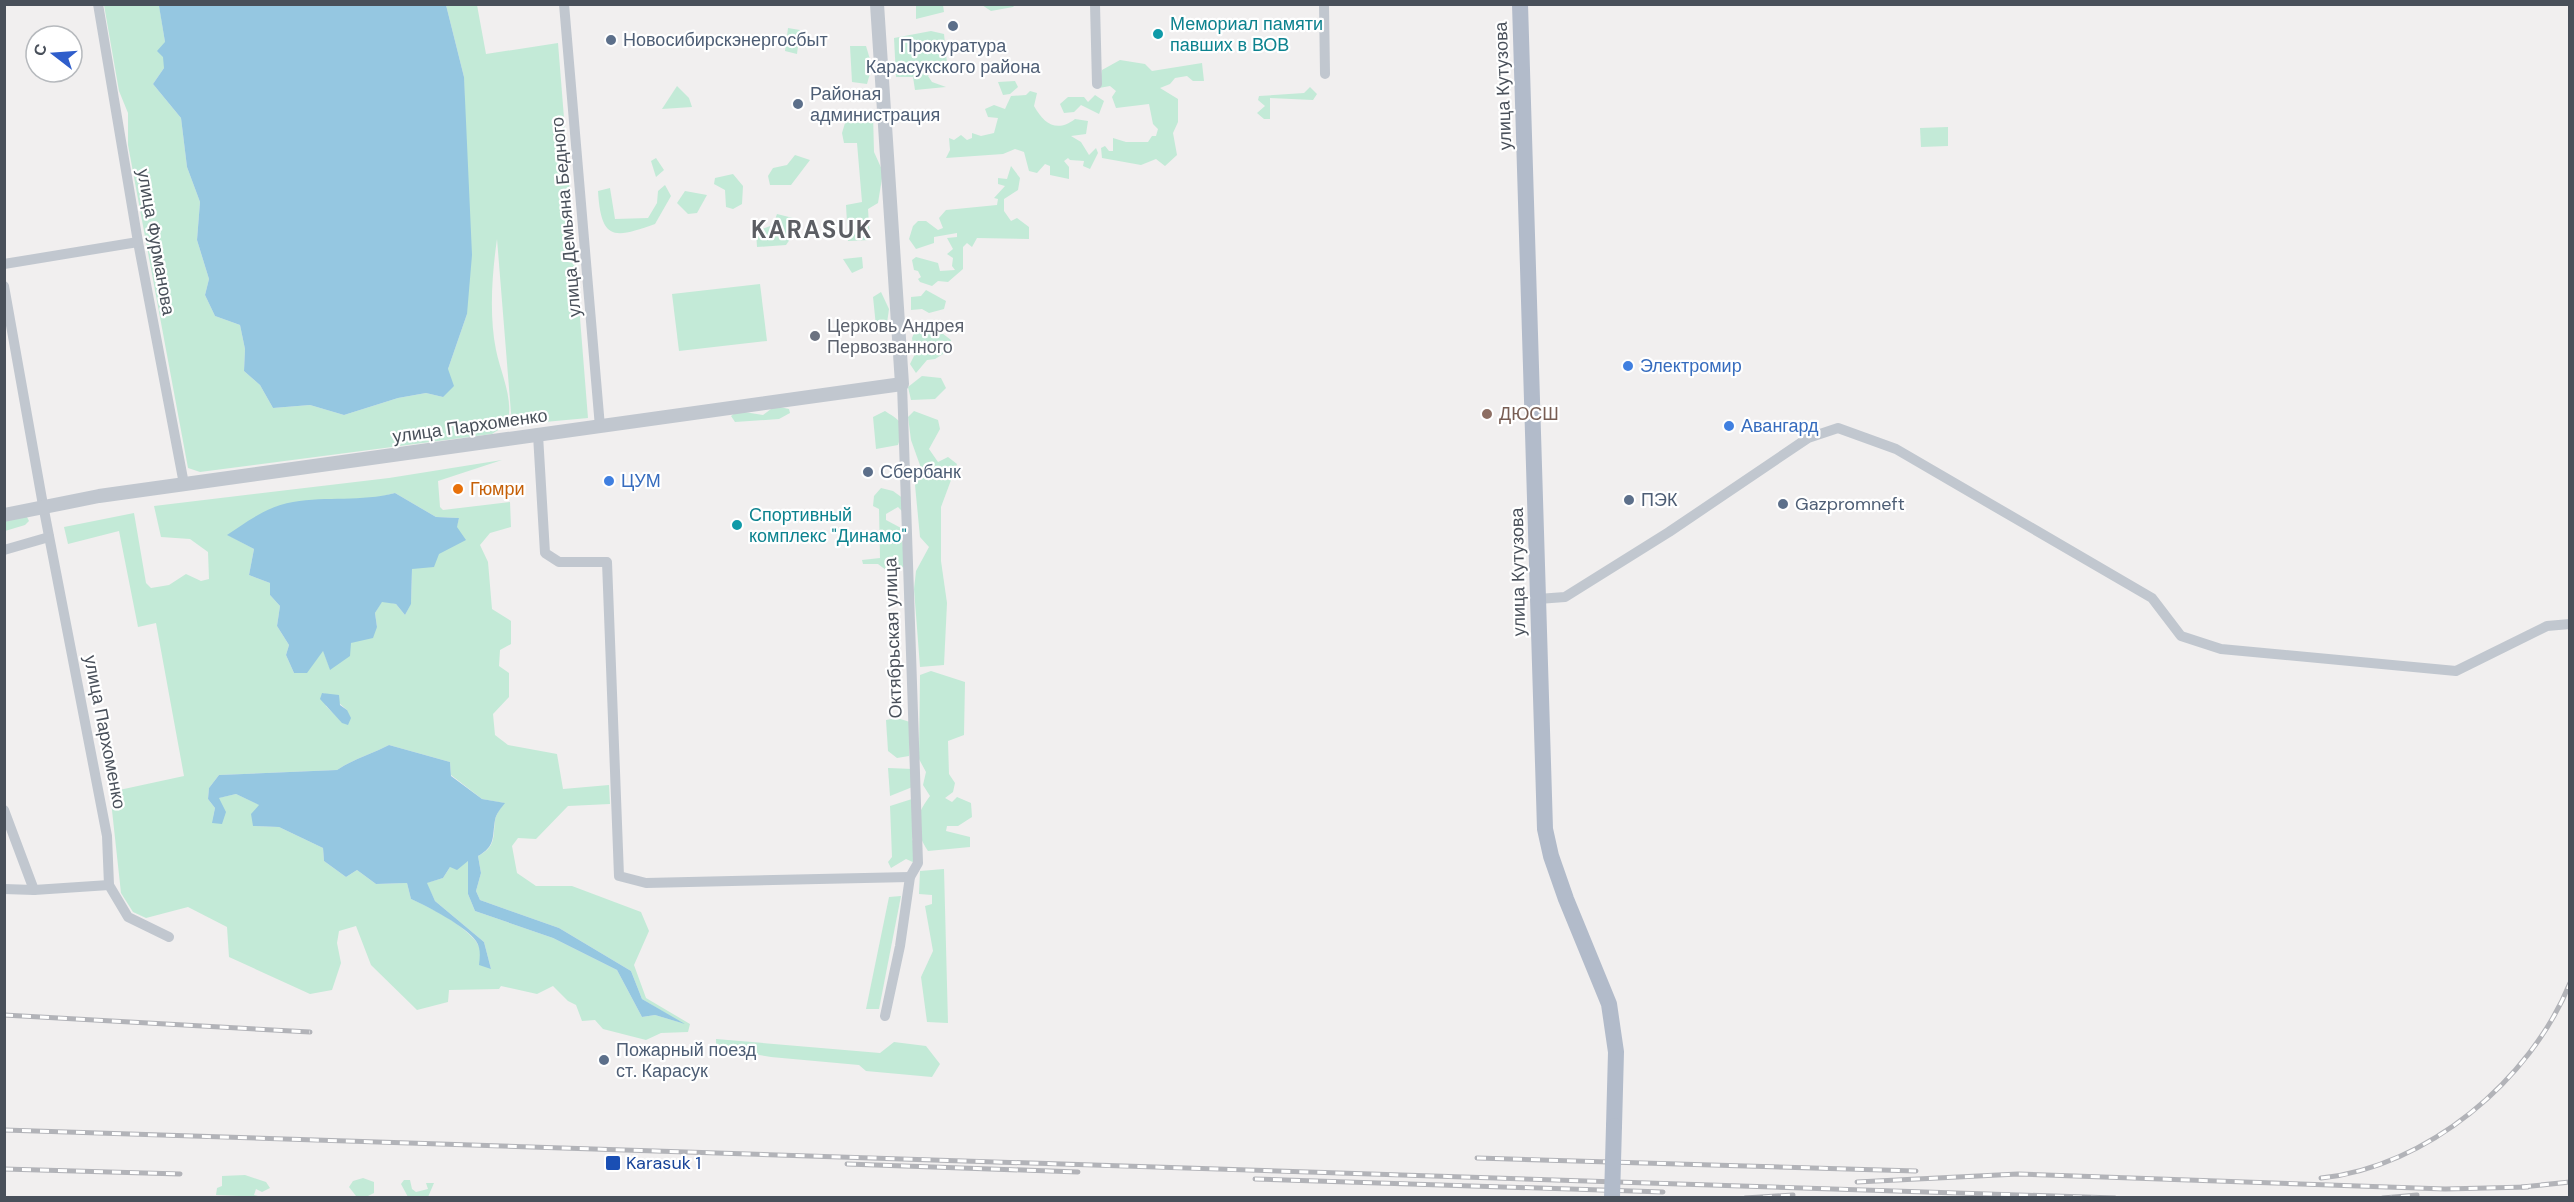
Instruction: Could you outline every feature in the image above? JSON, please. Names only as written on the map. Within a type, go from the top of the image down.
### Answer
[{"type":"main road","name":"улица Кутузова","points":[[1520,4],[1545,829],[1551,856],[1566,899],[1609,1004],[1616,1052],[1612,1197]]},
{"type":"street","name":"улица Фурманова","points":[[98,4],[138,242],[184,484]]},
{"type":"street","name":"улица Демьяна Бедного","points":[[564,4],[600,427]]},
{"type":"street","name":"Октябрьская улица","points":[[877,4],[902,384],[918,863],[910,877],[900,946],[885,1016]]},
{"type":"street","points":[[1095,4],[1097,84]]},
{"type":"street","points":[[1324,4],[1325,74]]},
{"type":"street","points":[[4,264],[138,242]]},
{"type":"street","points":[[4,286],[43,505]]},
{"type":"street","name":"улица Пархоменко","points":[[4,515],[43,505],[184,484],[902,384]]},
{"type":"street","points":[[1538,598],[1565,597],[1669,532],[1808,438],[1838,428],[1901,452],[2152,598],[2181,636],[2221,650],[2456,671],[2547,626],[2570,624]]},
{"type":"street","points":[[538,435],[545,553],[559,562],[607,562],[619,876],[646,883],[910,877]]},
{"type":"street","name":"улица Пархоменко","points":[[43,505],[107,836],[109,885],[128,917],[169,937]]},
{"type":"street","points":[[4,550],[49,537]]},
{"type":"street","points":[[4,810],[34,890]]},
{"type":"street","points":[[4,889],[34,890],[109,885]]},
{"type":"green space","points":[[982,4],[1015,5],[991,11]]},
{"type":"green space","points":[[104,5],[159,5],[165,42],[164,68],[153,84],[181,118],[187,167],[200,202],[197,240],[209,279],[205,295],[215,316],[240,325],[245,349],[244,371],[260,385],[273,408],[310,405],[344,415],[398,398],[426,393],[443,397],[448,369],[467,314],[464,77],[446,5],[477,5],[486,54],[558,43],[588,418],[512,425],[497,239],[493,280],[493,323],[496,350],[509,406],[507,421],[498,430],[492,434],[200,472],[188,468],[128,145],[128,113],[119,91]]},
{"type":"green space","points":[[916,5],[943,5],[944,12],[916,19]]},
{"type":"green space","points":[[788,28],[800,30],[797,54],[785,51]]},
{"type":"green space","points":[[931,31],[944,34],[947,63],[936,65],[928,76],[932,82],[946,87],[915,90],[913,77],[896,77],[894,38]]},
{"type":"green space","points":[[850,46],[866,46],[872,66],[867,84],[852,82]]},
{"type":"green space","points":[[1120,60],[1145,64],[1152,71],[1202,63],[1204,81],[1193,81],[1187,76],[1175,78],[1170,84],[1160,88],[1178,99],[1178,122],[1173,133],[1177,155],[1165,166],[1156,159],[1141,165],[1102,158],[1101,148],[1105,146],[1109,151],[1113,151],[1113,138],[1126,142],[1148,142],[1152,136],[1156,136],[1158,129],[1153,124],[1149,104],[1116,108],[1112,97],[1116,91],[1110,86],[1099,88],[1102,70]]},
{"type":"green space","points":[[1015,81],[1018,87],[1010,94],[1003,95],[998,82]]},
{"type":"green space","points":[[677,86],[689,98],[692,107],[662,109]]},
{"type":"green space","points":[[1310,87],[1317,94],[1313,100],[1270,98],[1270,119],[1264,119],[1257,113],[1265,106],[1258,100],[1259,96],[1304,93]]},
{"type":"green space","points":[[1030,91],[1037,93],[1034,106],[1042,118],[1052,125],[1062,125],[1075,119],[1088,121],[1086,134],[1071,136],[1081,142],[1089,155],[1096,148],[1098,153],[1090,169],[1083,166],[1084,161],[1068,158],[1064,161],[1069,167],[1069,179],[1050,175],[1050,166],[1045,164],[1037,173],[1029,171],[1024,152],[1015,149],[1003,154],[946,158],[950,150],[949,138],[954,140],[961,135],[967,140],[972,138],[972,133],[981,136],[994,133],[998,118],[988,117],[985,109],[994,105],[1005,109],[1011,96],[1026,95]]},
{"type":"green space","points":[[1095,95],[1104,101],[1099,114],[1081,105],[1074,112],[1064,113],[1060,104],[1068,97],[1084,97],[1088,102]]},
{"type":"green space","points":[[848,113],[873,114],[874,152],[883,172],[878,203],[868,209],[870,240],[848,241],[846,205],[862,202],[857,143],[844,143],[842,133]]},
{"type":"green space","points":[[1948,127],[1948,146],[1921,147],[1920,128]]},
{"type":"green space","points":[[795,155],[810,160],[791,185],[770,185],[768,176],[773,168],[787,165]]},
{"type":"green space","points":[[656,158],[664,170],[656,177],[651,161]]},
{"type":"green space","points":[[1011,166],[1020,178],[1018,190],[1004,199],[1004,211],[1011,221],[1017,218],[1029,227],[1029,239],[977,238],[972,247],[967,243],[963,247],[963,269],[948,282],[938,281],[932,286],[920,282],[918,279],[921,277],[918,271],[914,270],[912,260],[916,257],[938,263],[940,271],[955,270],[952,266],[953,258],[947,254],[953,249],[947,238],[957,237],[957,233],[934,237],[934,243],[916,249],[909,239],[913,226],[918,221],[926,221],[938,230],[943,228],[939,218],[946,210],[997,205],[998,199],[994,198],[1005,186],[998,184],[998,178],[1007,179]]},
{"type":"green space","points":[[733,174],[743,186],[742,204],[733,209],[726,207],[725,190],[714,184],[715,178]]},
{"type":"green space","points":[[665,185],[671,196],[655,224],[620,233],[607,228],[600,208],[598,191],[610,188],[615,219],[648,218],[657,203],[658,191]]},
{"type":"green space","points":[[685,191],[707,195],[697,213],[688,214],[677,203]]},
{"type":"green space","points":[[777,214],[793,218],[797,229],[786,245],[757,247],[756,231],[773,225]]},
{"type":"green space","points":[[862,257],[863,268],[852,273],[843,259]]},
{"type":"green space","points":[[760,284],[767,341],[679,351],[672,294]]},
{"type":"green space","points":[[926,290],[946,301],[944,309],[929,313],[922,309],[911,310],[911,297],[921,296]]},
{"type":"green space","points":[[881,292],[889,309],[887,323],[876,326],[873,297]]},
{"type":"green space","points":[[919,321],[927,330],[938,330],[951,340],[951,349],[935,359],[927,360],[916,373],[910,364],[915,354],[912,338]]},
{"type":"green space","points":[[922,376],[941,378],[946,388],[935,399],[911,400],[908,387]]},
{"type":"green space","points":[[775,406],[789,409],[790,413],[779,419],[735,422],[731,416],[738,411],[763,415]]},
{"type":"green space","points":[[885,411],[899,421],[902,433],[898,445],[876,449],[873,417]]},
{"type":"green space","points":[[914,411],[938,420],[940,429],[929,449],[938,462],[948,457],[957,464],[941,507],[941,561],[947,603],[944,665],[920,667],[914,589],[916,571],[929,547],[920,537],[915,485],[921,468],[911,440],[908,417]]},
{"type":"green space","points":[[502,460],[438,481],[440,507],[443,510],[510,502],[511,527],[490,533],[480,545],[488,562],[492,609],[511,621],[511,644],[500,650],[499,666],[509,673],[509,697],[493,714],[495,735],[508,745],[557,754],[563,789],[609,785],[610,804],[568,806],[536,839],[518,838],[512,846],[517,873],[536,886],[572,886],[641,912],[649,931],[634,965],[646,998],[690,1024],[688,1032],[661,1033],[646,1040],[603,1029],[595,1020],[582,1021],[576,1005],[568,1001],[553,986],[537,994],[501,986],[499,989],[449,990],[448,1002],[417,1010],[371,965],[356,926],[339,931],[337,943],[341,963],[332,990],[310,994],[229,957],[227,927],[188,907],[146,918],[133,912],[121,893],[110,792],[184,776],[156,623],[138,627],[119,531],[68,544],[64,527],[134,513],[146,583],[151,588],[169,585],[186,574],[201,581],[209,579],[208,552],[190,539],[161,537],[154,506],[389,478]],"holes":[[[395,493],[436,517],[459,518],[452,536],[435,555],[412,569],[411,603],[405,615],[396,604],[382,601],[375,613],[377,627],[351,643],[330,669],[323,650],[294,673],[286,655],[289,645],[277,626],[280,606],[270,595],[270,583],[249,575],[254,549],[228,535]],[[323,693],[331,696],[347,710],[342,722],[326,706]],[[389,745],[450,762],[451,775],[482,799],[504,803],[497,813],[491,845],[478,856],[481,873],[476,891],[480,900],[559,928],[631,971],[642,999],[682,1023],[655,1015],[642,1017],[617,970],[553,938],[475,911],[468,894],[468,861],[450,867],[443,878],[426,883],[435,901],[484,942],[491,969],[469,933],[436,911],[411,899],[407,883],[376,884],[357,870],[346,877],[324,861],[323,848],[279,827],[253,826],[260,805],[236,794],[218,798],[212,823],[215,808],[208,799],[209,788],[219,775],[337,770]]]},
{"type":"green space","points":[[881,488],[893,491],[904,499],[906,515],[898,507],[886,514],[886,520],[901,528],[905,567],[886,570],[878,564],[863,564],[862,560],[880,558],[879,509],[873,506],[874,496]]},
{"type":"green space","points":[[26,515],[29,521],[25,525],[5,531],[5,521]]},
{"type":"green space","points":[[931,671],[965,682],[964,735],[948,741],[949,774],[955,783],[953,792],[945,798],[952,802],[957,797],[971,803],[972,817],[958,826],[947,826],[946,831],[970,837],[970,847],[928,851],[918,829],[921,810],[930,796],[923,785],[926,772],[919,759],[920,675]]},
{"type":"green space","points":[[897,718],[910,722],[909,756],[897,758],[888,751],[886,720]]},
{"type":"green space","points":[[888,768],[913,769],[915,786],[890,796]]},
{"type":"green space","points":[[912,799],[914,829],[912,840],[917,844],[915,863],[906,859],[891,868],[888,862],[892,857],[890,806]]},
{"type":"green space","points":[[944,869],[948,1023],[927,1022],[921,977],[933,951],[925,906],[932,904],[932,895],[919,894],[920,871]]},
{"type":"green space","points":[[901,896],[879,1009],[866,1009],[889,897]]},
{"type":"green space","points":[[716,1039],[880,1053],[894,1042],[926,1046],[940,1064],[932,1077],[866,1071],[859,1065],[771,1057],[716,1048]]},
{"type":"green space","points":[[245,1175],[266,1182],[270,1188],[262,1192],[256,1189],[254,1195],[262,1197],[216,1195],[217,1188],[222,1186],[222,1176]]},
{"type":"green space","points":[[363,1178],[374,1182],[374,1193],[366,1197],[356,1196],[349,1187],[353,1181]]},
{"type":"green space","points":[[404,1180],[410,1180],[412,1189],[416,1192],[428,1189],[426,1183],[434,1183],[428,1197],[408,1197],[401,1184]]},
{"type":"water","points":[[151,5],[446,5],[464,77],[472,255],[467,314],[448,369],[454,386],[443,397],[426,393],[398,398],[344,415],[310,405],[273,408],[260,385],[244,371],[245,349],[240,325],[215,316],[205,295],[209,279],[197,240],[200,202],[187,167],[181,118],[153,84],[164,68],[163,57],[157,51],[165,42],[159,6]]},
{"type":"water","points":[[395,493],[436,517],[459,518],[457,527],[466,540],[439,554],[434,567],[412,569],[411,604],[405,615],[396,604],[382,602],[375,613],[377,627],[373,638],[351,643],[350,656],[330,670],[323,651],[307,673],[294,673],[286,655],[289,645],[277,626],[280,606],[270,595],[270,583],[249,575],[254,549],[227,535],[258,515],[284,504],[306,500],[370,497]]},
{"type":"water","points":[[322,693],[339,695],[340,705],[347,710],[351,718],[348,725],[342,723],[320,699]]},
{"type":"water","points":[[389,745],[450,762],[451,776],[482,799],[505,803],[496,818],[488,849],[478,856],[481,873],[476,891],[480,900],[559,928],[631,971],[642,999],[685,1024],[655,1015],[642,1017],[617,970],[553,938],[475,911],[468,894],[468,861],[457,870],[450,867],[443,878],[427,883],[435,901],[484,942],[491,969],[479,965],[479,947],[471,935],[446,917],[411,899],[407,883],[376,884],[357,870],[346,877],[324,861],[323,848],[279,827],[253,826],[251,814],[259,805],[236,794],[219,798],[226,812],[222,824],[212,823],[215,808],[208,799],[209,788],[219,775],[337,770]]},
{"type":"railway","points":[[2321,1178],[2360,1170],[2399,1157],[2436,1137],[2470,1113],[2502,1085],[2529,1053],[2552,1019],[2570,983]]},
{"type":"railway","points":[[4,1015],[310,1032]]},
{"type":"railway","points":[[4,1130],[2115,1198]]},
{"type":"railway","points":[[1477,1158],[1916,1171]]},
{"type":"railway","points":[[847,1164],[1078,1172]]},
{"type":"railway","points":[[4,1169],[180,1174]]},
{"type":"railway","points":[[1857,1182],[2018,1174],[2445,1189],[2528,1187]]},
{"type":"railway","points":[[1255,1179],[1663,1192]]},
{"type":"railway","points":[[2522,1187],[2570,1182]]},
{"type":"railway","points":[[1745,1198],[1793,1195]]},
{"type":"railway","points":[[2383,1198],[2417,1195]]},
{"type":"place","name":"Прокуратура Карасукского района","points":[[953,26]]},
{"type":"place","name":"Мемориал памяти павших в ВОВ","points":[[1158,34]]},
{"type":"place","name":"Новосибирскэнергосбыт","points":[[611,40]]},
{"type":"place","name":"Районая администрация","points":[[798,104]]},
{"type":"place","name":"Церковь Андрея Первозванного","points":[[815,336]]},
{"type":"place","name":"Электромир","points":[[1628,366]]},
{"type":"place","name":"ДЮСШ","points":[[1487,414]]},
{"type":"place","name":"Авангард","points":[[1729,426]]},
{"type":"place","name":"Сбербанк","points":[[868,472]]},
{"type":"place","name":"ЦУМ","points":[[609,481]]},
{"type":"place","name":"Гюмри","points":[[458,489]]},
{"type":"place","name":"ПЭК","points":[[1629,500]]},
{"type":"place","name":"Gazpromneft","points":[[1783,504]]},
{"type":"place","name":"Спортивный комплекс \"Динамо\"","points":[[737,525]]},
{"type":"place","name":"Пожарный поезд ст. Карасук","points":[[604,1060]]},
{"type":"place","name":"Karasuk 1","points":[[613,1163]]},
{"type":"district","name":"KARASUK","points":[[812,230]]}]
